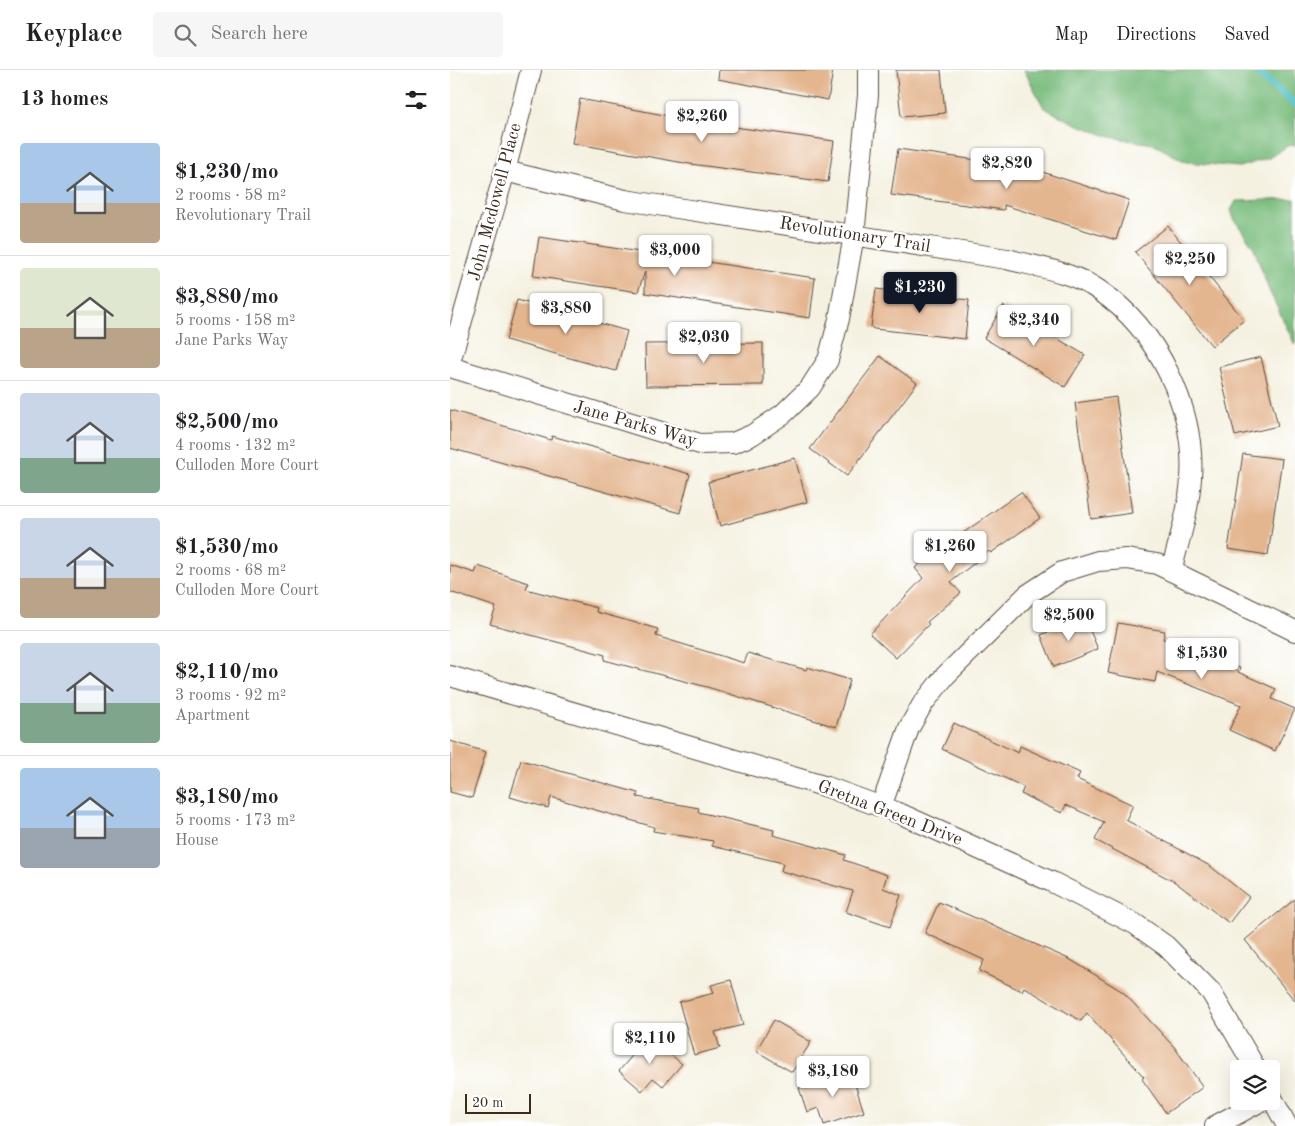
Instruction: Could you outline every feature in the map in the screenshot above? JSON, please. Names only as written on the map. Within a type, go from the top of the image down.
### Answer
[{"type":"street","name":"John Mcdowell Place","points":[[450,362],[505,171],[531,70]]},
{"type":"street","name":"Jane Parks Way","points":[[450,367],[681,440],[700,444],[732,443],[752,435],[783,414],[810,388],[828,360],[839,319],[854,235],[868,95],[868,70]]},
{"type":"street","name":"Revolutionary Trail","points":[[505,171],[625,200],[1007,259],[1049,269],[1079,280],[1100,291],[1132,318],[1155,348],[1177,389],[1188,438],[1191,477],[1184,524],[1171,571]]},
{"type":"street","points":[[881,806],[909,728],[922,705],[945,676],[1038,586],[1062,572],[1098,561],[1142,561],[1171,571],[1295,631]]},
{"type":"street","name":"Gretna Green Drive","points":[[450,676],[827,787],[881,806],[1052,882],[1135,924],[1166,946],[1197,975],[1229,1020],[1251,1060]]},
{"type":"street","points":[[1215,1126],[1244,1110]]},
{"type":"street","points":[[1278,1110],[1287,1126]]},
{"type":"green space","points":[[1024,70],[1295,70],[1295,145],[1287,146],[1269,158],[1239,167],[1186,162],[1153,144],[1110,137],[1076,124],[1044,108]]},
{"type":"green space","points":[[1295,199],[1295,345],[1268,288],[1254,248],[1234,219],[1231,210],[1236,201]]},
{"type":"building","points":[[719,70],[833,70],[828,100],[718,79]]},
{"type":"building","points":[[896,70],[941,70],[945,113],[901,117]]},
{"type":"building","points":[[580,99],[706,123],[834,141],[828,182],[690,164],[572,143]]},
{"type":"building","points":[[898,149],[1027,167],[1129,200],[1116,240],[1004,205],[1004,210],[891,195]]},
{"type":"building","points":[[1168,226],[1244,320],[1212,346],[1135,252]]},
{"type":"building","points":[[539,237],[815,278],[810,318],[645,293],[645,271],[638,292],[533,276]]},
{"type":"building","points":[[876,289],[969,300],[965,339],[874,329],[871,327]]},
{"type":"building","points":[[517,300],[627,331],[616,371],[506,340]]},
{"type":"building","points":[[1003,306],[1085,355],[1065,387],[984,338]]},
{"type":"building","points":[[763,343],[763,385],[646,386],[645,344]]},
{"type":"building","points":[[880,356],[917,383],[847,476],[810,449]]},
{"type":"building","points":[[1261,357],[1278,426],[1235,436],[1219,367]]},
{"type":"building","points":[[1116,397],[1132,513],[1091,519],[1075,403]]},
{"type":"building","points":[[450,410],[551,440],[552,436],[690,474],[680,513],[450,448]]},
{"type":"building","points":[[1243,454],[1282,459],[1268,555],[1228,549]]},
{"type":"building","points":[[795,458],[807,502],[720,526],[708,482]]},
{"type":"building","points":[[1021,492],[1040,518],[991,553],[989,551],[951,582],[961,593],[927,622],[929,624],[896,658],[870,634],[923,578],[915,568],[956,533],[959,536]]},
{"type":"building","points":[[450,565],[475,573],[478,566],[528,583],[526,589],[597,608],[596,612],[658,629],[656,636],[744,663],[748,653],[806,670],[807,667],[850,680],[836,727],[707,687],[604,660],[605,655],[490,624],[496,607],[450,592]]},
{"type":"building","points":[[1084,617],[1098,649],[1054,667],[1041,635]]},
{"type":"building","points":[[1118,623],[1165,631],[1163,639],[1240,668],[1238,672],[1276,689],[1272,699],[1295,709],[1275,751],[1229,730],[1241,705],[1157,672],[1155,682],[1108,673]]},
{"type":"building","points":[[954,723],[1018,753],[1020,746],[1080,773],[1077,779],[1133,805],[1126,820],[1210,866],[1249,897],[1229,923],[1175,882],[1095,840],[1104,822],[1066,805],[1062,813],[1021,794],[1024,787],[942,749]]},
{"type":"building","points":[[450,741],[486,752],[472,798],[450,792]]},
{"type":"building","points":[[521,760],[638,793],[637,797],[699,808],[698,812],[774,830],[773,835],[846,855],[844,860],[887,875],[883,888],[901,895],[890,927],[846,912],[853,891],[781,871],[783,863],[712,846],[713,841],[653,831],[654,827],[551,797],[548,808],[510,797]]},
{"type":"building","points":[[1295,899],[1295,1001],[1245,940]]},
{"type":"building","points":[[939,902],[1071,960],[1123,992],[1175,1048],[1203,1087],[1166,1113],[1142,1079],[1144,1077],[1087,1013],[1081,1021],[1024,987],[1022,991],[979,971],[984,960],[925,933]]},
{"type":"building","points":[[731,980],[743,1025],[715,1032],[720,1048],[694,1055],[679,1002],[714,993],[711,985]]},
{"type":"building","points":[[774,1020],[811,1042],[792,1072],[756,1051]]},
{"type":"building","points":[[649,1036],[682,1064],[663,1086],[653,1078],[642,1091],[619,1071]]},
{"type":"building","points":[[851,1072],[864,1112],[824,1125],[819,1108],[807,1112],[799,1088]]},
{"type":"waterway","points":[[1254,70],[1295,104]]}]
